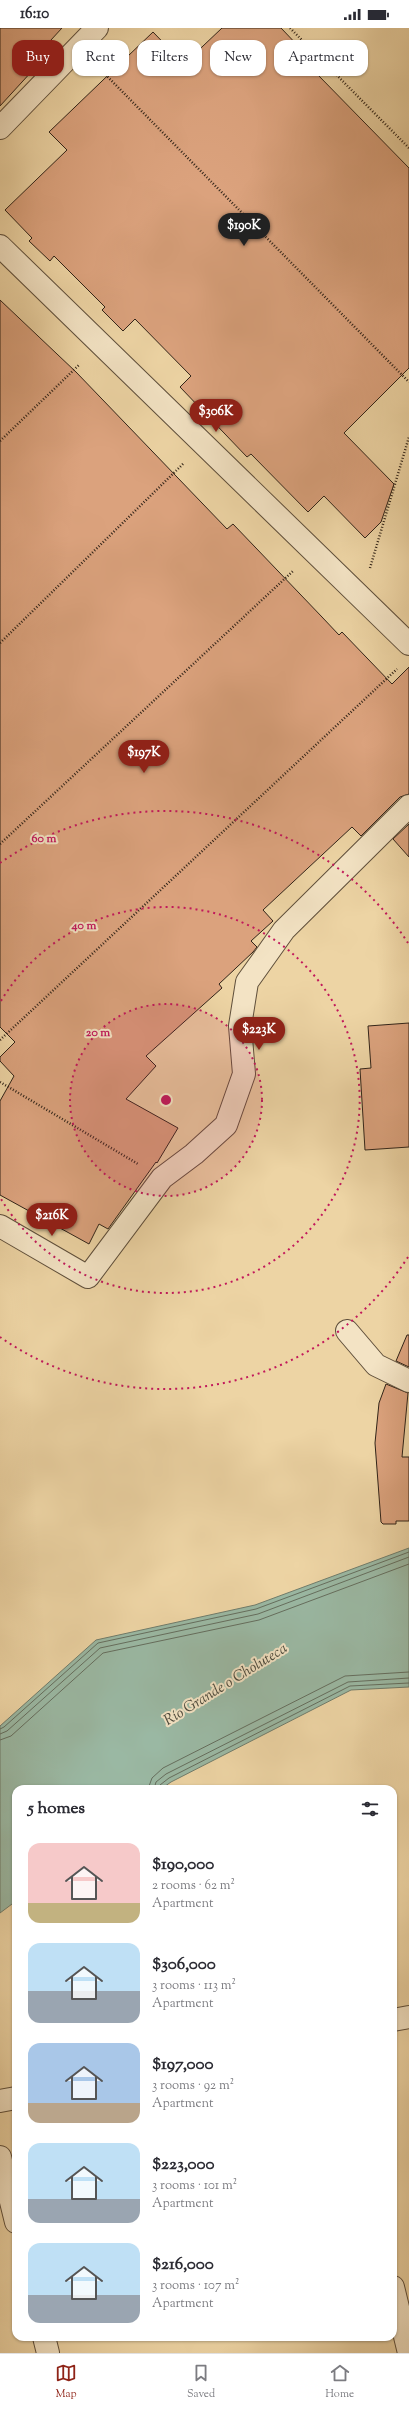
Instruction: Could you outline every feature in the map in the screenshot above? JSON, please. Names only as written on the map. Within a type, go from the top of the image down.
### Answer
[{"type":"street","points":[[84,40],[97,28]]},
{"type":"street","points":[[0,128],[72,52]]},
{"type":"street","points":[[0,246],[409,644]]},
{"type":"street","points":[[0,1226],[88,1277],[162,1178],[194,1154],[226,1125],[244,1074],[240,1026],[247,982],[284,930],[409,806]]},
{"type":"street","points":[[347,1331],[376,1365],[409,1381]]},
{"type":"street","points":[[397,2019],[409,2017]]},
{"type":"street","points":[[0,2102],[12,2099]]},
{"type":"street","points":[[0,2157],[12,2206]]},
{"type":"street","points":[[397,2304],[409,2353]]},
{"type":"street","points":[[45,2341],[48,2353]]},
{"type":"path","points":[[290,28],[409,148]]},
{"type":"path","points":[[108,76],[409,382]]},
{"type":"path","points":[[0,441],[100,344]]},
{"type":"path","points":[[361,597],[409,437]]},
{"type":"path","points":[[0,643],[203,444]]},
{"type":"path","points":[[0,844],[314,551]]},
{"type":"path","points":[[0,1040],[398,668]]},
{"type":"path","points":[[0,1082],[162,1178]]},
{"type":"water","name":"Río Grande o Choluteca","points":[[409,1548],[409,1687],[351,1690],[167,1785],[12,1785],[12,1904],[0,1913],[0,1726],[96,1640],[255,1605]]},
{"type":"building","points":[[0,28],[62,28],[51,40],[12,40],[12,76],[28,76],[0,106]]},
{"type":"building","points":[[222,28],[281,28],[292,40],[274,40],[274,76],[319,76],[409,168],[409,368],[344,433],[394,484],[381,522],[365,538],[324,496],[308,512],[251,454],[247,457],[180,387],[191,376],[135,319],[123,331],[102,310],[105,307],[54,256],[50,261],[29,241],[32,238],[5,210],[67,150],[49,132],[107,76],[129,76],[129,55],[137,47],[137,76],[202,76],[202,47]]},
{"type":"building","points":[[153,32],[161,40],[145,40]]},
{"type":"building","points":[[0,300],[76,372],[227,529],[233,524],[339,635],[342,632],[392,684],[409,667],[409,794],[400,797],[361,836],[352,827],[263,910],[273,921],[251,941],[257,947],[253,952],[219,984],[222,988],[146,1056],[156,1066],[126,1099],[178,1128],[157,1163],[156,1162],[108,1229],[99,1224],[89,1244],[0,1195],[0,1101],[14,1076],[0,1061],[0,1057],[15,1042],[0,1027]]},
{"type":"building","points":[[409,824],[409,857],[393,839]]},
{"type":"building","points":[[409,1023],[409,1147],[365,1150],[360,1069],[371,1068],[368,1026]]},
{"type":"building","points":[[407,1335],[409,1335],[409,1367],[396,1361]]},
{"type":"building","points":[[386,1384],[408,1393],[402,1457],[409,1457],[409,1521],[396,1521],[396,1524],[383,1524],[381,1522],[375,1443],[379,1403]]}]
